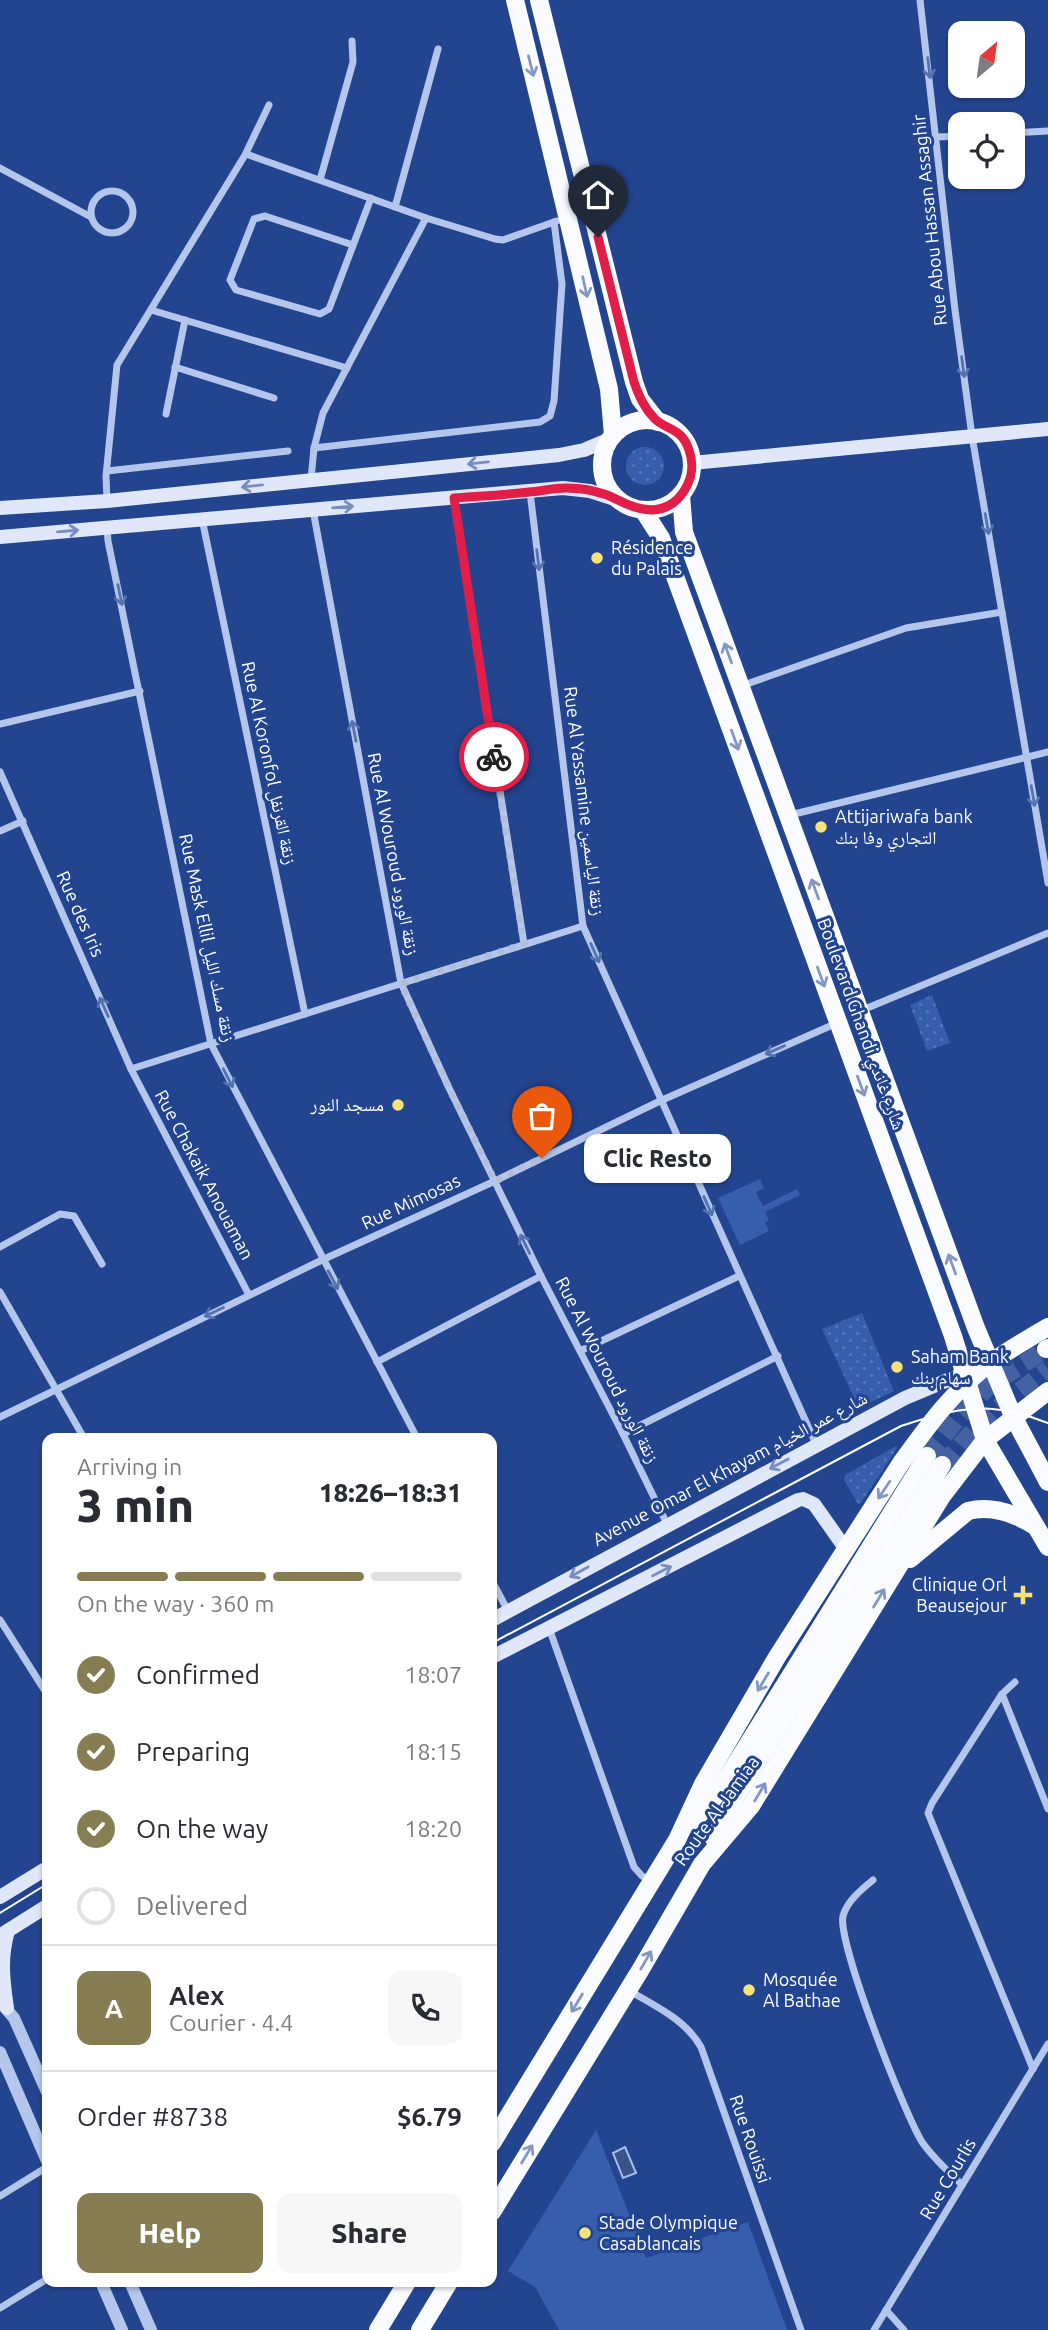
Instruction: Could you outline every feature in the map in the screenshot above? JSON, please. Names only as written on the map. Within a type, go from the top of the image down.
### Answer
[{"type":"main road","points":[[515,0],[562,220],[609,389],[612,437]]},
{"type":"main road","points":[[540,0],[634,382],[647,410],[658,422]]},
{"type":"main road","points":[[0,537],[202,518],[577,489],[643,510],[664,507],[681,495],[691,477],[689,449],[681,435],[668,425],[637,421],[622,428],[612,437],[603,453],[602,470],[606,483],[618,500]]},
{"type":"main road","points":[[692,463],[1048,429]]},
{"type":"main road","points":[[0,508],[107,501],[570,453],[612,437]]},
{"type":"main road","name":"Boulevard Ghandi شارع غاندي","points":[[681,495],[684,532],[976,1328],[1013,1416],[1048,1482]]},
{"type":"main road","name":"Boulevard Ghandi شارع غاندي","points":[[643,510],[661,538],[953,1336],[985,1440],[1048,1547]]},
{"type":"main road","name":"Route Al Jamiaa","points":[[497,2135],[677,1840],[703,1784],[845,1548],[922,1433],[966,1378],[1048,1327]]},
{"type":"main road","name":"Avenue Omar El Khayam شارع عمر الخيام","points":[[497,1618],[905,1398],[966,1378]]},
{"type":"main road","name":"Route Al Jamiaa","points":[[497,2204],[702,1864],[751,1806],[943,1496],[985,1440],[1048,1391]]},
{"type":"main road","points":[[677,1840],[717,1794],[934,1461],[735,1798],[702,1864]]},
{"type":"main road","points":[[497,1654],[798,1500],[803,1499],[814,1504],[845,1548]]},
{"type":"main road","points":[[894,1573],[968,1511],[978,1509],[1006,1512],[1035,1526]]},
{"type":"main road","points":[[1,1893],[42,1871]]},
{"type":"main road","points":[[3,2005],[1,1972],[4,1933],[42,1909]]},
{"type":"main road","points":[[378,2330],[404,2287]]},
{"type":"main road","points":[[419,2330],[446,2287]]},
{"type":"street","name":"Rue Abou Hassan Assaghir","points":[[920,0],[972,436],[1048,883]]},
{"type":"street","points":[[320,180],[354,62],[352,41]]},
{"type":"street","points":[[395,207],[438,49]]},
{"type":"street","points":[[107,501],[107,471],[117,365],[246,154],[269,105]]},
{"type":"street","points":[[1025,132],[1048,131]]},
{"type":"street","points":[[937,137],[948,137]]},
{"type":"street","points":[[246,154],[426,218],[495,239],[503,240],[562,220],[562,284],[554,401],[550,416],[540,422],[314,448]]},
{"type":"street","points":[[0,168],[91,216],[99,228],[112,233],[119,232],[130,224],[133,217],[132,204],[123,193],[109,190],[97,197],[91,216]]},
{"type":"street","points":[[353,245],[258,216],[254,219],[230,280],[236,290],[320,314],[325,313],[329,309],[371,198]]},
{"type":"street","points":[[311,479],[314,448],[323,413],[426,218]]},
{"type":"street","points":[[151,310],[347,368]]},
{"type":"street","points":[[166,414],[185,320]]},
{"type":"street","points":[[176,366],[274,398]]},
{"type":"street","points":[[107,471],[288,451]]},
{"type":"street","name":"Rue Al Yassamine زنقة الياسمين","points":[[530,492],[583,926],[816,1444]]},
{"type":"street","points":[[454,498],[524,944]]},
{"type":"street","name":"Rue Al Wouroud زنقة الورود","points":[[313,510],[401,984],[541,1276],[667,1524]]},
{"type":"street","name":"Rue Al Koronfol زنقة القرنفل","points":[[202,518],[305,1014]]},
{"type":"street","name":"Rue Mask Ellil زنقة مسك الليل","points":[[107,528],[211,1044],[414,1433]]},
{"type":"street","points":[[741,686],[906,628],[1002,612]]},
{"type":"street","points":[[0,724],[140,691]]},
{"type":"street","points":[[789,816],[1048,752]]},
{"type":"street","name":"Rue des Iris","points":[[0,772],[131,1069]]},
{"type":"street","points":[[0,831],[23,821]]},
{"type":"street","points":[[131,1069],[583,926]]},
{"type":"street","points":[[859,1012],[1048,933]]},
{"type":"street","name":"Rue Mimosas","points":[[0,1417],[322,1259],[495,1181],[660,1101],[837,1022]]},
{"type":"street","name":"Rue Chakaik Anouaman","points":[[131,1069],[249,1295]]},
{"type":"street","points":[[0,1247],[60,1213],[67,1214],[74,1216],[102,1264]]},
{"type":"street","points":[[377,1362],[541,1276]]},
{"type":"street","points":[[580,1351],[739,1276]]},
{"type":"street","points":[[0,1292],[81,1433]]},
{"type":"street","points":[[623,1434],[778,1356]]},
{"type":"street","points":[[497,1591],[508,1612]]},
{"type":"street","points":[[0,1620],[42,1687]]},
{"type":"street","points":[[549,1628],[634,1867],[642,1877],[652,1880]]},
{"type":"street","points":[[1015,1682],[1002,1695],[928,1813],[1033,2069]]},
{"type":"street","points":[[1002,1695],[1048,1809]]},
{"type":"street","points":[[873,1880],[855,1897],[842,1917],[853,1965],[900,2096],[918,2134],[937,2160],[962,2185]]},
{"type":"street","name":"Rue Rouissi","points":[[628,1990],[685,2025],[701,2047],[801,2330]]},
{"type":"street","points":[[3,2005],[26,2044],[42,2081]]},
{"type":"street","name":"Rue Courlis","points":[[874,2330],[1048,2044]]},
{"type":"street","points":[[0,2052],[4,2068],[42,2150]]},
{"type":"street","points":[[0,2196],[42,2170]]},
{"type":"street","points":[[0,2308],[42,2282]]},
{"type":"street","points":[[103,2287],[122,2330]]},
{"type":"street","points":[[132,2287],[151,2330]]},
{"type":"street","points":[[886,2310],[904,2330]]},
{"type":"shaded area","points":[[645,447],[659,452],[664,466],[659,480],[645,485],[631,480],[626,466],[631,452]]},
{"type":"shaded area","points":[[932,995],[950,1043],[927,1051],[910,1005]]},
{"type":"shaded area","points":[[760,1179],[764,1188],[756,1192],[763,1206],[797,1189],[800,1195],[765,1212],[769,1220],[765,1223],[769,1231],[740,1245],[718,1198]]},
{"type":"shaded area","points":[[862,1313],[894,1391],[859,1408],[822,1329]]},
{"type":"shaded area","points":[[896,1446],[858,1504],[844,1480],[845,1475]]},
{"type":"shaded area","name":"Stade Olympique Casablancais","points":[[596,2130],[646,2258],[748,2222],[787,2330],[559,2330],[535,2287],[508,2271]]},
{"type":"shaded area","points":[[625,2147],[636,2173],[623,2178],[613,2153]]},
{"type":"tunnel","points":[[927,1456],[988,1387],[1046,1349]]},
{"type":"tunnel","points":[[942,1465],[984,1419],[1048,1369]]},
{"type":"tram line","points":[[497,1640],[901,1426],[941,1414],[974,1409],[1008,1411],[1048,1423]]},
{"type":"tram line","points":[[0,1913],[42,1887]]},
{"type":"way so far","points":[[494,757],[524,944],[401,984],[495,1181],[542,1158]]},
{"type":"place","name":"Résidence du Palais","points":[[597,558]]},
{"type":"place","name":"Attijariwafa bank التجاري وفا بنك","points":[[821,827]]},
{"type":"place","name":"مسجد النور","points":[[398,1105]]},
{"type":"place","name":"Clic Resto","points":[[542,1158]]},
{"type":"place","name":"Saham Bank سهام بنك","points":[[897,1367]]},
{"type":"place","name":"Clinique Orl Beausejour","points":[[1023,1595]]},
{"type":"place","name":"Mosquée Al Bathae","points":[[749,1990]]},
{"type":"place","name":"Stade Olympique Casablancais","points":[[585,2233]]},
{"type":"route","points":[[494,757],[454,498],[563,488],[590,491],[636,509],[650,510],[664,507],[676,500],[691,477],[691,456],[684,439],[673,428],[658,422],[640,399],[598,237]]}]
